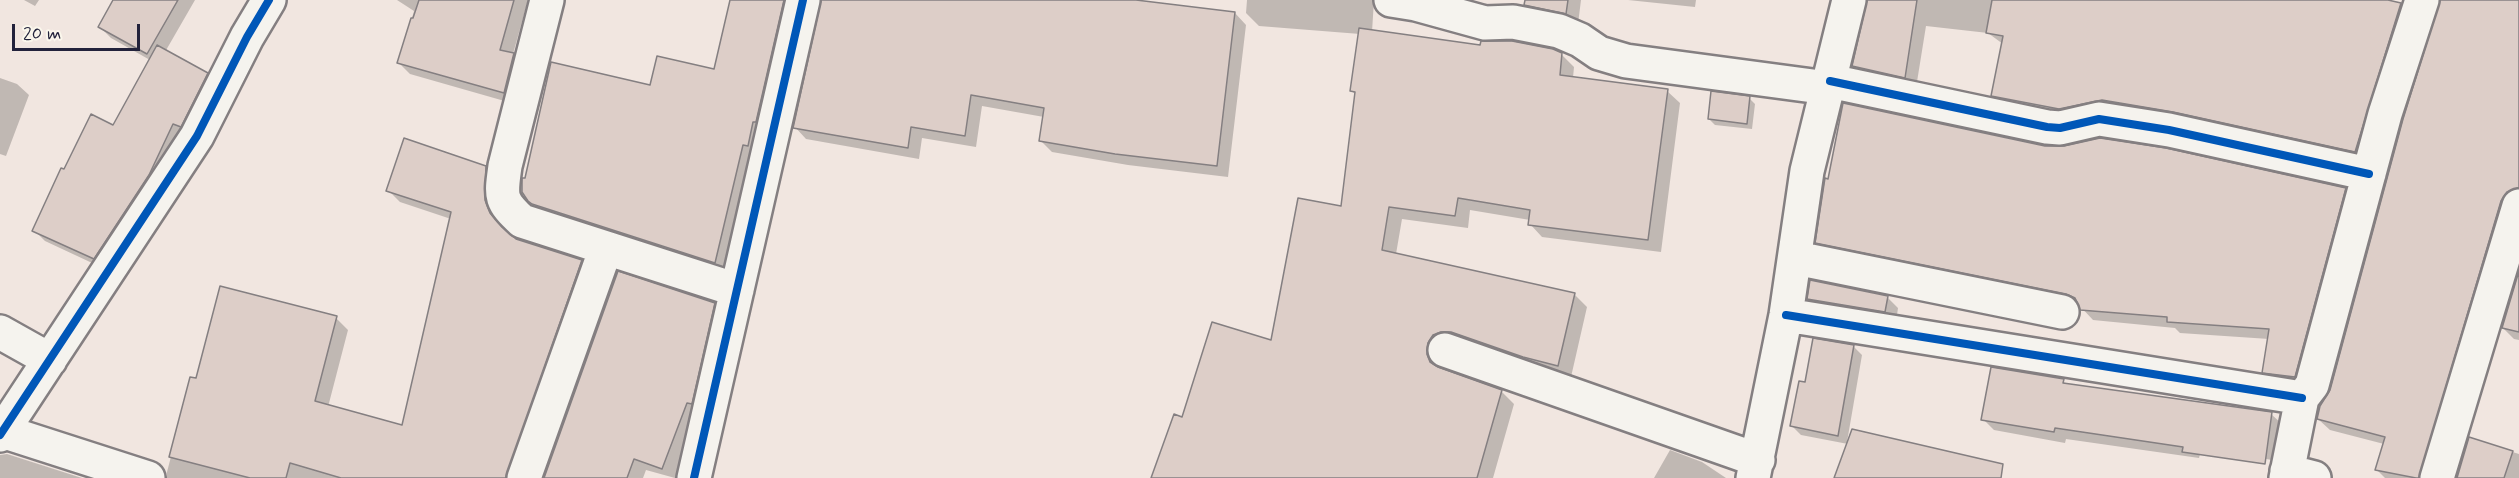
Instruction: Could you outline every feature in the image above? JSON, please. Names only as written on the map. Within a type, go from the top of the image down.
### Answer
[{"type":"street","points":[[148,478],[1,433],[197,136],[269,0]]},
{"type":"street","points":[[547,0],[505,166],[502,191],[506,206],[522,221],[737,290]]},
{"type":"street","points":[[694,478],[803,0]]},
{"type":"street","points":[[1391,0],[1416,4],[1485,23],[1513,22],[1559,31],[1580,40],[1599,53],[1626,61],[1829,85],[2047,127],[2060,128],[2099,119],[2169,130],[2369,174]]},
{"type":"street","points":[[1445,350],[1756,469],[1796,258],[1807,171],[1850,0]]},
{"type":"street","points":[[2296,476],[2302,398],[2312,385],[2369,174],[2422,0]]},
{"type":"street","points":[[2437,478],[2519,206]]},
{"type":"street","points":[[524,478],[606,248]]},
{"type":"street","points":[[1796,258],[2062,312]]},
{"type":"street","points":[[1786,315],[2302,398]]},
{"type":"street","points":[[0,332],[50,360]]},
{"type":"building","points":[[113,0],[178,0],[147,54],[98,27]]},
{"type":"building","points":[[419,0],[514,0],[500,50],[514,53],[504,93],[397,63]]},
{"type":"building","points":[[730,0],[784,0],[756,122],[753,122],[748,146],[743,145],[715,263],[528,201],[522,192],[522,178],[525,178],[551,62],[650,85],[657,56],[714,69]]},
{"type":"building","points":[[821,0],[1136,0],[1235,12],[1217,166],[1115,154],[1039,141],[1044,108],[971,95],[965,136],[911,127],[908,148],[793,128]]},
{"type":"building","points":[[1525,0],[1568,0],[1566,14],[1524,5]]},
{"type":"building","points":[[1867,0],[1917,0],[1905,78],[1852,66]]},
{"type":"building","points":[[1992,0],[2388,0],[2401,3],[2355,152],[2173,112],[2102,100],[2059,109],[1991,96],[2003,36],[1986,33]]},
{"type":"building","points":[[2440,0],[2519,0],[2519,188],[2507,192],[2501,201],[2419,478],[2416,478],[2375,470],[2385,437],[2317,419],[2320,406],[2330,390],[2403,119]]},
{"type":"building","points":[[1359,28],[1480,45],[1481,41],[1512,41],[1553,49],[1562,53],[1560,75],[1668,89],[1648,240],[1528,225],[1530,210],[1458,198],[1455,216],[1389,207],[1382,250],[1575,293],[1558,366],[1523,357],[1451,332],[1433,335],[1428,343],[1427,354],[1430,362],[1502,390],[1477,478],[1151,478],[1174,414],[1182,417],[1212,322],[1271,340],[1298,198],[1341,206],[1355,92],[1350,91]]},
{"type":"building","points":[[157,45],[208,73],[181,127],[173,124],[149,175],[94,259],[32,231],[61,168],[64,169],[91,114],[113,125]]},
{"type":"building","points":[[1711,91],[1750,96],[1747,124],[1708,119]]},
{"type":"building","points":[[1843,103],[2045,146],[2064,146],[2100,138],[2166,148],[2346,188],[2295,377],[2262,373],[2269,329],[2167,322],[2167,317],[2080,310],[2075,298],[2066,294],[1815,243],[1825,178],[1828,179]]},
{"type":"building","points":[[404,138],[486,166],[485,200],[490,213],[502,227],[516,239],[582,260],[506,478],[341,478],[290,463],[286,478],[250,478],[169,457],[190,377],[196,378],[220,286],[337,316],[315,401],[402,425],[451,212],[386,191]]},
{"type":"building","points":[[618,271],[715,303],[692,404],[687,403],[662,469],[634,459],[627,478],[544,478]]},
{"type":"building","points":[[2519,271],[2519,332],[2502,328]]},
{"type":"building","points":[[1810,280],[1888,296],[1885,312],[1807,299]]},
{"type":"building","points":[[1813,338],[1854,345],[1838,436],[1790,426],[1799,381],[1805,382]]},
{"type":"building","points":[[1991,367],[2064,379],[2063,383],[2272,412],[2265,464],[2182,452],[2183,447],[2055,428],[2054,432],[1981,420]]},
{"type":"building","points":[[1852,429],[2003,464],[2001,478],[1834,478]]},
{"type":"building","points":[[2469,437],[2513,451],[2504,478],[2457,478]]},
{"type":"cycle path","points":[[0,435],[197,136],[247,37],[269,0]]},
{"type":"cycle path","points":[[694,478],[803,0]]},
{"type":"cycle path","points":[[1830,81],[2047,127],[2060,128],[2099,119],[2169,130],[2369,174]]},
{"type":"cycle path","points":[[1786,315],[2302,398]]}]
